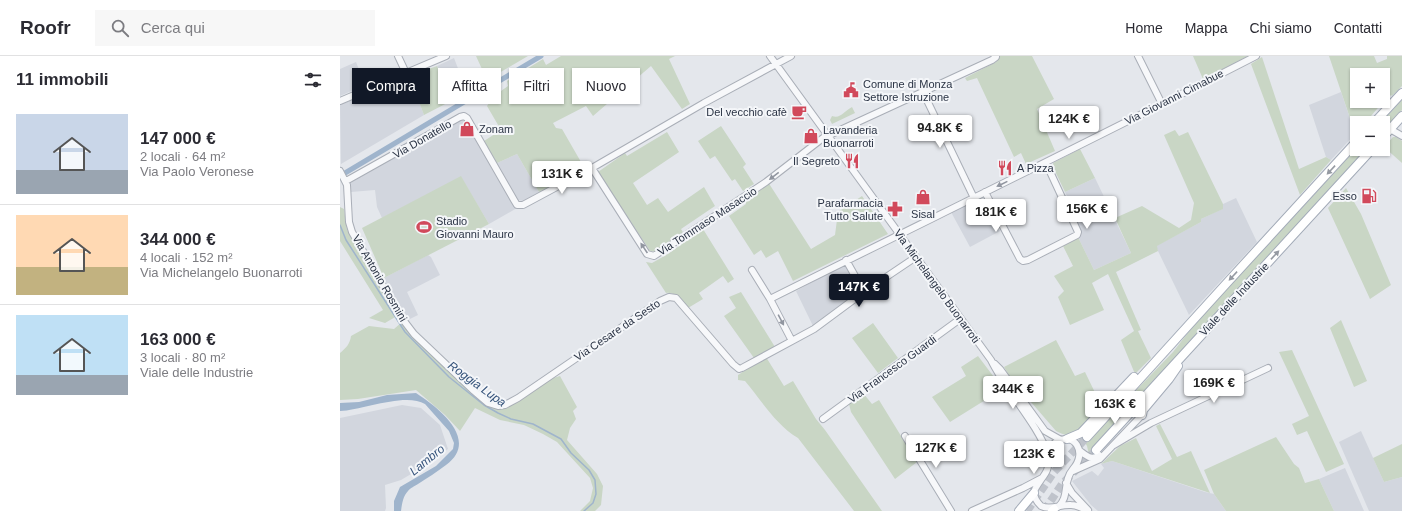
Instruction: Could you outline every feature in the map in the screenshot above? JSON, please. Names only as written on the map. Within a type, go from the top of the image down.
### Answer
[{"type":"main road","points":[[1381,116],[1402,93]]},
{"type":"main road","points":[[1390,129],[1402,116]]},
{"type":"main road","name":"Viale delle Industrie","points":[[1087,437],[1350,149]]},
{"type":"main road","name":"Viale delle Industrie","points":[[1095,454],[1192,345],[1366,156]]},
{"type":"main road","points":[[1064,440],[1081,433],[1173,337],[1184,330]]},
{"type":"main road","points":[[1142,415],[1143,410],[1169,380],[1192,345]]},
{"type":"main road","points":[[1019,511],[1034,492]]},
{"type":"street","points":[[398,56],[404,68]]},
{"type":"street","points":[[418,68],[446,56]]},
{"type":"street","name":"Via Michelangelo Buonarroti","points":[[770,56],[916,256],[960,319],[991,360],[1000,369],[1045,431],[1064,440]]},
{"type":"street","points":[[592,168],[679,117],[791,56]]},
{"type":"street","points":[[1138,56],[1162,104]]},
{"type":"street","name":"Via Giovanni Cimabue","points":[[770,298],[1046,163],[1096,136],[1256,56]]},
{"type":"street","points":[[828,136],[996,57]]},
{"type":"street","points":[[923,92],[974,198]]},
{"type":"street","points":[[340,101],[352,96]]},
{"type":"street","name":"Via Donatello","points":[[345,179],[464,116],[467,118],[517,205],[524,205],[592,168]]},
{"type":"street","points":[[1390,129],[1402,136]]},
{"type":"street","name":"Via Tommaso Masaccio","points":[[592,168],[647,254],[654,256],[766,182],[823,138],[828,136]]},
{"type":"street","points":[[985,192],[1020,259],[1023,261],[1028,260],[1077,235],[1078,232],[1046,163]]},
{"type":"street","points":[[340,171],[345,179]]},
{"type":"street","name":"Via Antonio Rosmini","points":[[345,179],[348,195],[349,222],[352,232],[401,317],[414,334],[474,391],[488,403],[498,406]]},
{"type":"street","points":[[340,196],[348,195]]},
{"type":"street","points":[[752,270],[770,298],[792,341],[814,330],[864,292],[916,256]]},
{"type":"street","points":[[846,260],[864,292]]},
{"type":"street","name":"Via Cesare da Sesto","points":[[498,406],[505,405],[518,398],[660,301],[669,297],[676,298],[739,369],[792,341]]},
{"type":"street","name":"Via Francesco Guardi","points":[[824,419],[960,319]]},
{"type":"street","name":"Via Michelangelo Buonarroti","points":[[991,360],[996,371],[1021,406],[1049,456]]},
{"type":"street","points":[[1114,445],[1151,423],[1268,368]]},
{"type":"street","points":[[1034,492],[1048,468],[1049,456],[1053,445],[1064,440],[1070,440],[1076,444],[1080,451],[1091,458],[1135,416],[1142,415],[1151,423]]},
{"type":"street","points":[[1070,472],[1097,461],[1142,415]]},
{"type":"street","points":[[905,436],[951,511]]},
{"type":"street","points":[[1055,509],[1062,504],[1065,498],[1066,483],[1070,472],[1079,461],[1080,451]]},
{"type":"street","points":[[972,511],[1023,488],[1043,477]]},
{"type":"street","points":[[1066,483],[1072,493],[1088,511]]},
{"type":"street","points":[[1023,488],[1029,488],[1034,492],[1036,500],[1041,506],[1047,509],[1055,509],[1073,505],[1088,511]]},
{"type":"shaded area","points":[[454,58],[458,68],[438,68],[437,66]]},
{"type":"shaded area","points":[[356,62],[358,68],[352,68],[352,91],[340,96],[340,69]]},
{"type":"shaded area","points":[[1341,92],[1350,118],[1350,140],[1331,160],[1326,157],[1309,105]]},
{"type":"shaded area","points":[[352,100],[352,104],[420,104],[424,115],[341,164],[340,105]]},
{"type":"shaded area","points":[[463,118],[517,208],[489,224],[461,177],[382,218],[377,207],[375,190],[351,192],[349,184],[352,182]]},
{"type":"shaded area","points":[[517,154],[539,192],[523,201],[518,200],[497,163]]},
{"type":"shaded area","points":[[1095,178],[1131,253],[1094,270],[1078,237],[1082,232],[1065,192]]},
{"type":"shaded area","points":[[1236,198],[1257,242],[1189,315],[1156,246],[1201,222],[1201,219],[1222,209],[1223,204]]},
{"type":"shaded area","points":[[967,204],[973,214],[976,212],[978,216],[986,212],[984,208],[987,207],[1000,231],[970,247],[951,212]]},
{"type":"shaded area","points":[[428,255],[431,257],[440,275],[407,292],[418,315],[408,320],[394,301],[384,278]]},
{"type":"shaded area","points":[[845,264],[861,292],[813,326],[796,291]]},
{"type":"shaded area","points":[[402,405],[421,408],[440,425],[448,449],[428,464],[401,480],[385,485],[385,511],[340,511],[340,418]]},
{"type":"shaded area","points":[[1361,431],[1384,482],[1402,477],[1402,511],[1369,511],[1339,442]]},
{"type":"shaded area","points":[[1112,461],[1214,494],[1226,511],[1098,511],[1091,505],[1072,481],[1092,471],[1098,476],[1104,468],[1101,464]]},
{"type":"shaded area","points":[[1345,468],[1364,511],[1334,511],[1319,479]]},
{"type":"green space","points":[[476,56],[528,56],[501,72],[501,68],[482,68]]},
{"type":"green space","points":[[561,56],[675,56],[669,59],[690,104],[682,109],[651,66],[640,75],[640,68],[572,68],[572,104],[607,104],[593,116],[586,106],[553,123],[556,128],[562,129],[581,162],[581,169],[576,175],[539,192],[517,154],[497,163],[484,141],[501,130],[487,106],[488,104],[501,104],[501,91],[508,86],[507,81],[509,80],[509,104],[564,104],[564,68],[528,68],[543,59],[546,65]]},
{"type":"green space","points":[[1000,56],[1032,56],[1054,99],[1037,109],[1055,151],[1026,164],[1021,153],[1014,157],[977,78],[967,81],[965,78],[996,62]]},
{"type":"green space","points":[[1193,56],[1248,56],[1203,79]]},
{"type":"green space","points":[[1329,56],[1374,56],[1377,63],[1387,59],[1387,56],[1402,56],[1402,86],[1392,96],[1390,96],[1390,68],[1350,68],[1350,108],[1378,108],[1371,116],[1350,116],[1350,118]]},
{"type":"green space","points":[[1262,57],[1299,169],[1326,157],[1331,160],[1300,195],[1251,64]]},
{"type":"green space","points":[[437,66],[438,104],[445,104],[424,115],[420,104],[430,104],[430,68]]},
{"type":"green space","points":[[1402,100],[1402,110],[1391,122],[1390,116],[1387,116]]},
{"type":"green space","points":[[852,107],[855,113],[832,124],[830,120],[832,116],[840,116]]},
{"type":"green space","points":[[721,126],[746,164],[743,167],[754,184],[743,191],[735,179],[732,181],[715,156],[710,159],[698,141]]},
{"type":"green space","points":[[1175,130],[1179,136],[1188,132],[1223,204],[1223,209],[1201,219],[1201,222],[1157,246],[1158,251],[1116,272],[1141,330],[1138,331],[1151,358],[1135,374],[1121,340],[1134,331],[1108,274],[1092,283],[1104,310],[1070,325],[1058,297],[1064,291],[1054,276],[1073,266],[1063,246],[1078,237],[1094,270],[1131,253],[1115,218],[1142,206],[1179,228],[1191,220],[1194,203],[1164,135]]},
{"type":"green space","points":[[667,132],[679,152],[633,183],[647,205],[658,198],[668,212],[704,187],[715,206],[681,229],[684,234],[655,252],[650,251],[598,172],[625,153],[627,156]]},
{"type":"green space","points":[[1393,137],[1396,137],[1402,141],[1402,163],[1390,152],[1390,140]]},
{"type":"green space","points":[[1080,149],[1095,178],[1065,192],[1054,169],[1053,163]]},
{"type":"green space","points":[[1350,156],[1362,156],[1092,448],[1098,454],[1089,455],[1087,446],[1081,436],[1082,435],[1088,440],[1173,352],[1194,325]]},
{"type":"green space","name":"Stadio Giovanni Mauro","points":[[461,176],[489,224],[384,278],[362,228]]},
{"type":"green space","points":[[768,182],[811,249],[835,235],[838,212],[862,196],[888,234],[793,281],[778,251],[766,258],[761,250],[754,255],[729,216],[746,204],[744,200]]},
{"type":"green space","points":[[1346,188],[1361,214],[1391,285],[1370,299],[1328,208]]},
{"type":"green space","points":[[340,207],[344,209],[347,230],[397,316],[385,323],[369,318],[383,310],[340,241]]},
{"type":"green space","points":[[703,229],[734,279],[728,283],[723,276],[699,293],[703,299],[688,308],[676,295],[666,293],[646,262],[652,263],[668,254]]},
{"type":"green space","points":[[741,292],[775,347],[754,358],[724,316],[736,308],[729,297]]},
{"type":"green space","points":[[1341,320],[1367,381],[1354,387],[1330,328]]},
{"type":"green space","points":[[402,322],[483,402],[498,409],[508,407],[550,379],[560,376],[577,407],[573,411],[576,419],[570,428],[567,440],[597,474],[603,486],[601,505],[595,511],[580,511],[590,501],[593,488],[590,478],[557,442],[524,425],[500,420],[475,408],[460,431],[445,415],[416,390],[358,399],[340,400],[340,353],[347,346],[351,336],[369,326],[394,329]]},
{"type":"green space","points":[[873,323],[898,358],[878,373],[852,338]]},
{"type":"green space","points":[[1056,340],[1075,376],[1085,372],[1102,407],[1082,428],[1073,434],[1068,435],[1056,431],[1011,379],[1004,367]]},
{"type":"green space","points":[[1292,350],[1344,464],[1326,472],[1307,431],[1297,435],[1292,424],[1309,416],[1279,352]]},
{"type":"green space","points":[[978,356],[1003,389],[950,422],[932,397],[966,376],[961,367]]},
{"type":"green space","points":[[766,357],[784,386],[793,381],[816,419],[882,511],[854,511],[798,438],[790,433],[769,412],[745,381],[738,380],[738,375]]},
{"type":"green space","points":[[863,393],[872,404],[879,400],[917,462],[895,479],[851,412],[849,404]]},
{"type":"green space","points":[[1160,424],[1177,457],[1191,451],[1210,493],[1112,461],[1101,464],[1120,446],[1136,438],[1152,471],[1172,459],[1156,426]]},
{"type":"green space","points":[[1276,437],[1294,464],[1299,468],[1305,483],[1319,479],[1334,511],[1226,511],[1214,494],[1204,470]]},
{"type":"green space","points":[[1402,444],[1402,477],[1384,482],[1373,458]]},
{"type":"water","points":[[416,393],[445,416],[458,435],[459,445],[455,455],[446,465],[411,488],[406,493],[401,511],[394,511],[394,501],[400,487],[436,466],[453,449],[454,443],[449,431],[425,404],[417,401],[396,401],[340,411],[340,403],[359,402],[387,395]]},
{"type":"waterway","points":[[340,176],[541,56]]},
{"type":"waterway","name":"Roggia Lupa","points":[[340,225],[346,240],[405,332],[449,377],[484,405],[498,413],[511,419],[533,424],[561,439],[571,453],[589,470],[595,480],[596,494],[593,503],[584,511]]},
{"type":"tunnel","points":[[1027,511],[1054,472],[1087,437]]},
{"type":"tunnel","points":[[1044,511],[1062,484],[1096,450]]},
{"type":"place","name":"Comune di Monza Settore Istruzione","points":[[851,90]]},
{"type":"place","name":"Del vecchio cafè","points":[[799,112]]},
{"type":"place","name":"Zonam","points":[[467,129]]},
{"type":"place","name":"Lavanderia Buonarroti","points":[[811,136]]},
{"type":"place","name":"Il Segreto","points":[[852,161]]},
{"type":"place","name":"A Pizza","points":[[1005,168]]},
{"type":"place","name":"Esso","points":[[1369,196]]},
{"type":"place","name":"Sisal","points":[[923,197]]},
{"type":"place","name":"Parafarmacia Tutto Salute","points":[[895,209]]},
{"type":"place","name":"Stadio Giovanni Mauro","points":[[424,227]]},
{"type":"water label","name":"Lambro","points":[[427,460]]}]
